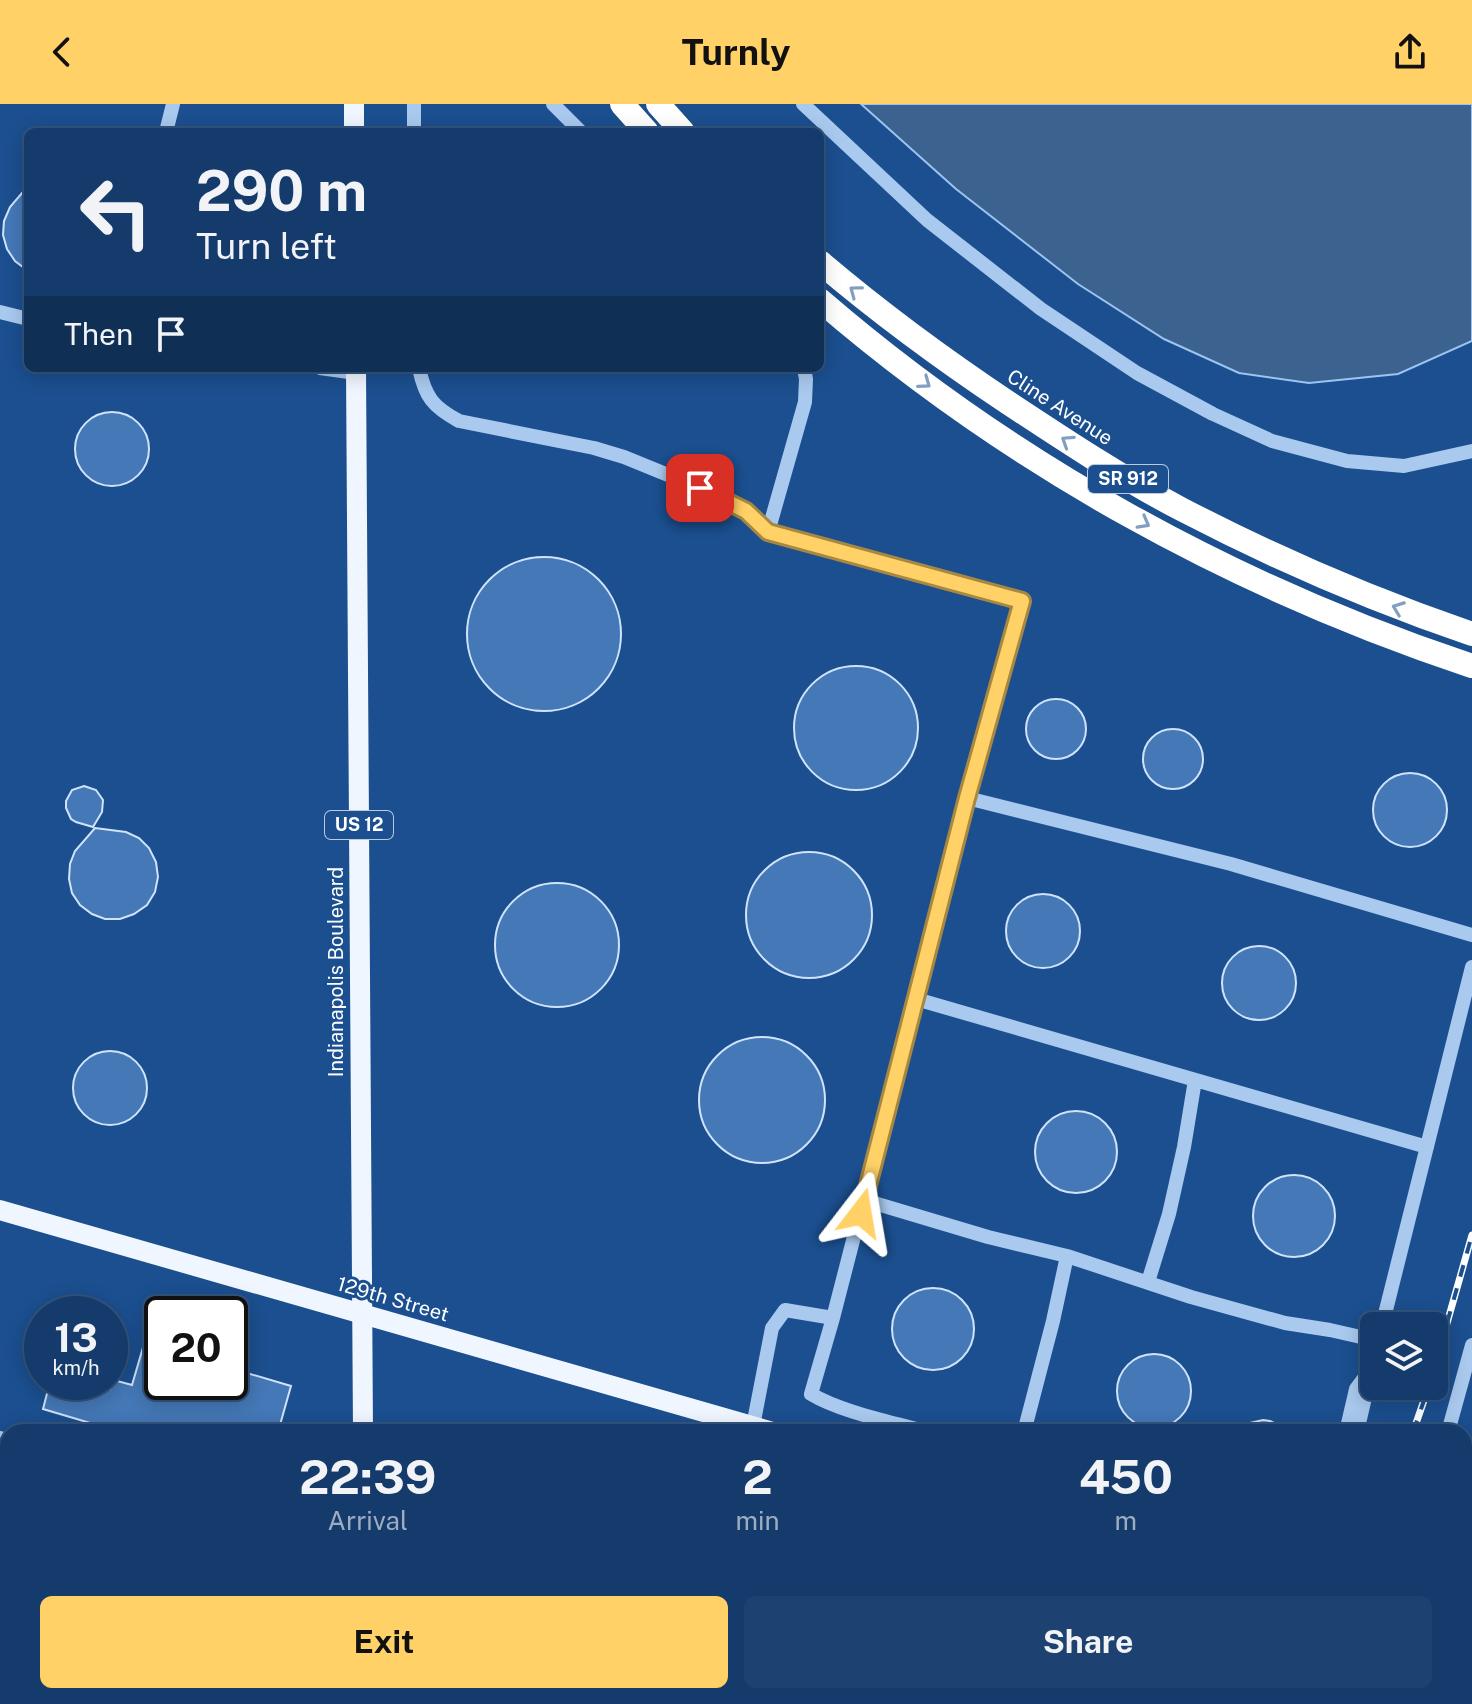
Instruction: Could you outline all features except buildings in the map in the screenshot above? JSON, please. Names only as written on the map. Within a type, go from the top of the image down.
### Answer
[{"type":"highway","points":[[622,104],[643,128]]},
{"type":"highway","points":[[658,104],[679,128]]},
{"type":"highway","name":"Cline Avenue","points":[[824,265],[975,381],[1098,461],[1179,508],[1311,572],[1472,634]]},
{"type":"highway","name":"SR 912","points":[[824,303],[956,405],[1115,507],[1281,592],[1472,666]]},
{"type":"main road","points":[[354,104],[354,128]]},
{"type":"main road","name":"Indianapolis Boulevard","points":[[356,372],[363,1424]]},
{"type":"main road","name":"129th Street","points":[[0,1210],[746,1424]]},
{"type":"street","points":[[167,128],[173,104]]},
{"type":"street","points":[[414,104],[414,128]]},
{"type":"street","points":[[553,104],[577,128]]},
{"type":"street","points":[[803,104],[927,220],[1041,309],[1137,373],[1201,407],[1272,441],[1347,461],[1404,466],[1472,451]]},
{"type":"street","points":[[0,312],[24,318]]},
{"type":"street","points":[[420,372],[429,399],[441,412],[459,421],[624,457],[700,488],[746,511],[768,532],[1022,601],[967,798],[811,1394],[898,1424]]},
{"type":"street","points":[[768,532],[805,402],[805,372]]},
{"type":"street","points":[[967,798],[1231,864],[1472,935]]},
{"type":"street","points":[[1386,1312],[1472,967]]},
{"type":"street","points":[[916,999],[1427,1147]]},
{"type":"street","points":[[1148,1282],[1169,1214],[1195,1080]]},
{"type":"street","points":[[864,1200],[988,1237],[1067,1256],[1191,1297],[1285,1323],[1360,1337]]},
{"type":"street","points":[[1026,1424],[1067,1256]]},
{"type":"street","points":[[753,1424],[772,1328],[785,1310],[833,1318]]},
{"type":"street","points":[[1450,1424],[1472,1345]]},
{"type":"street","points":[[1348,1424],[1360,1383]]},
{"type":"street","points":[[1359,1424],[1364,1400]]},
{"type":"water","points":[[861,104],[1472,104],[1472,341],[1398,374],[1309,383],[1239,373],[1164,339],[1078,284],[956,189]]},
{"type":"railway","points":[[1448,1320],[1472,1235]]},
{"type":"railway","points":[[1416,1424],[1424,1400]]},
{"type":"route","points":[[700,488],[746,511],[768,532],[1022,601],[967,798],[861,1213]]}]
